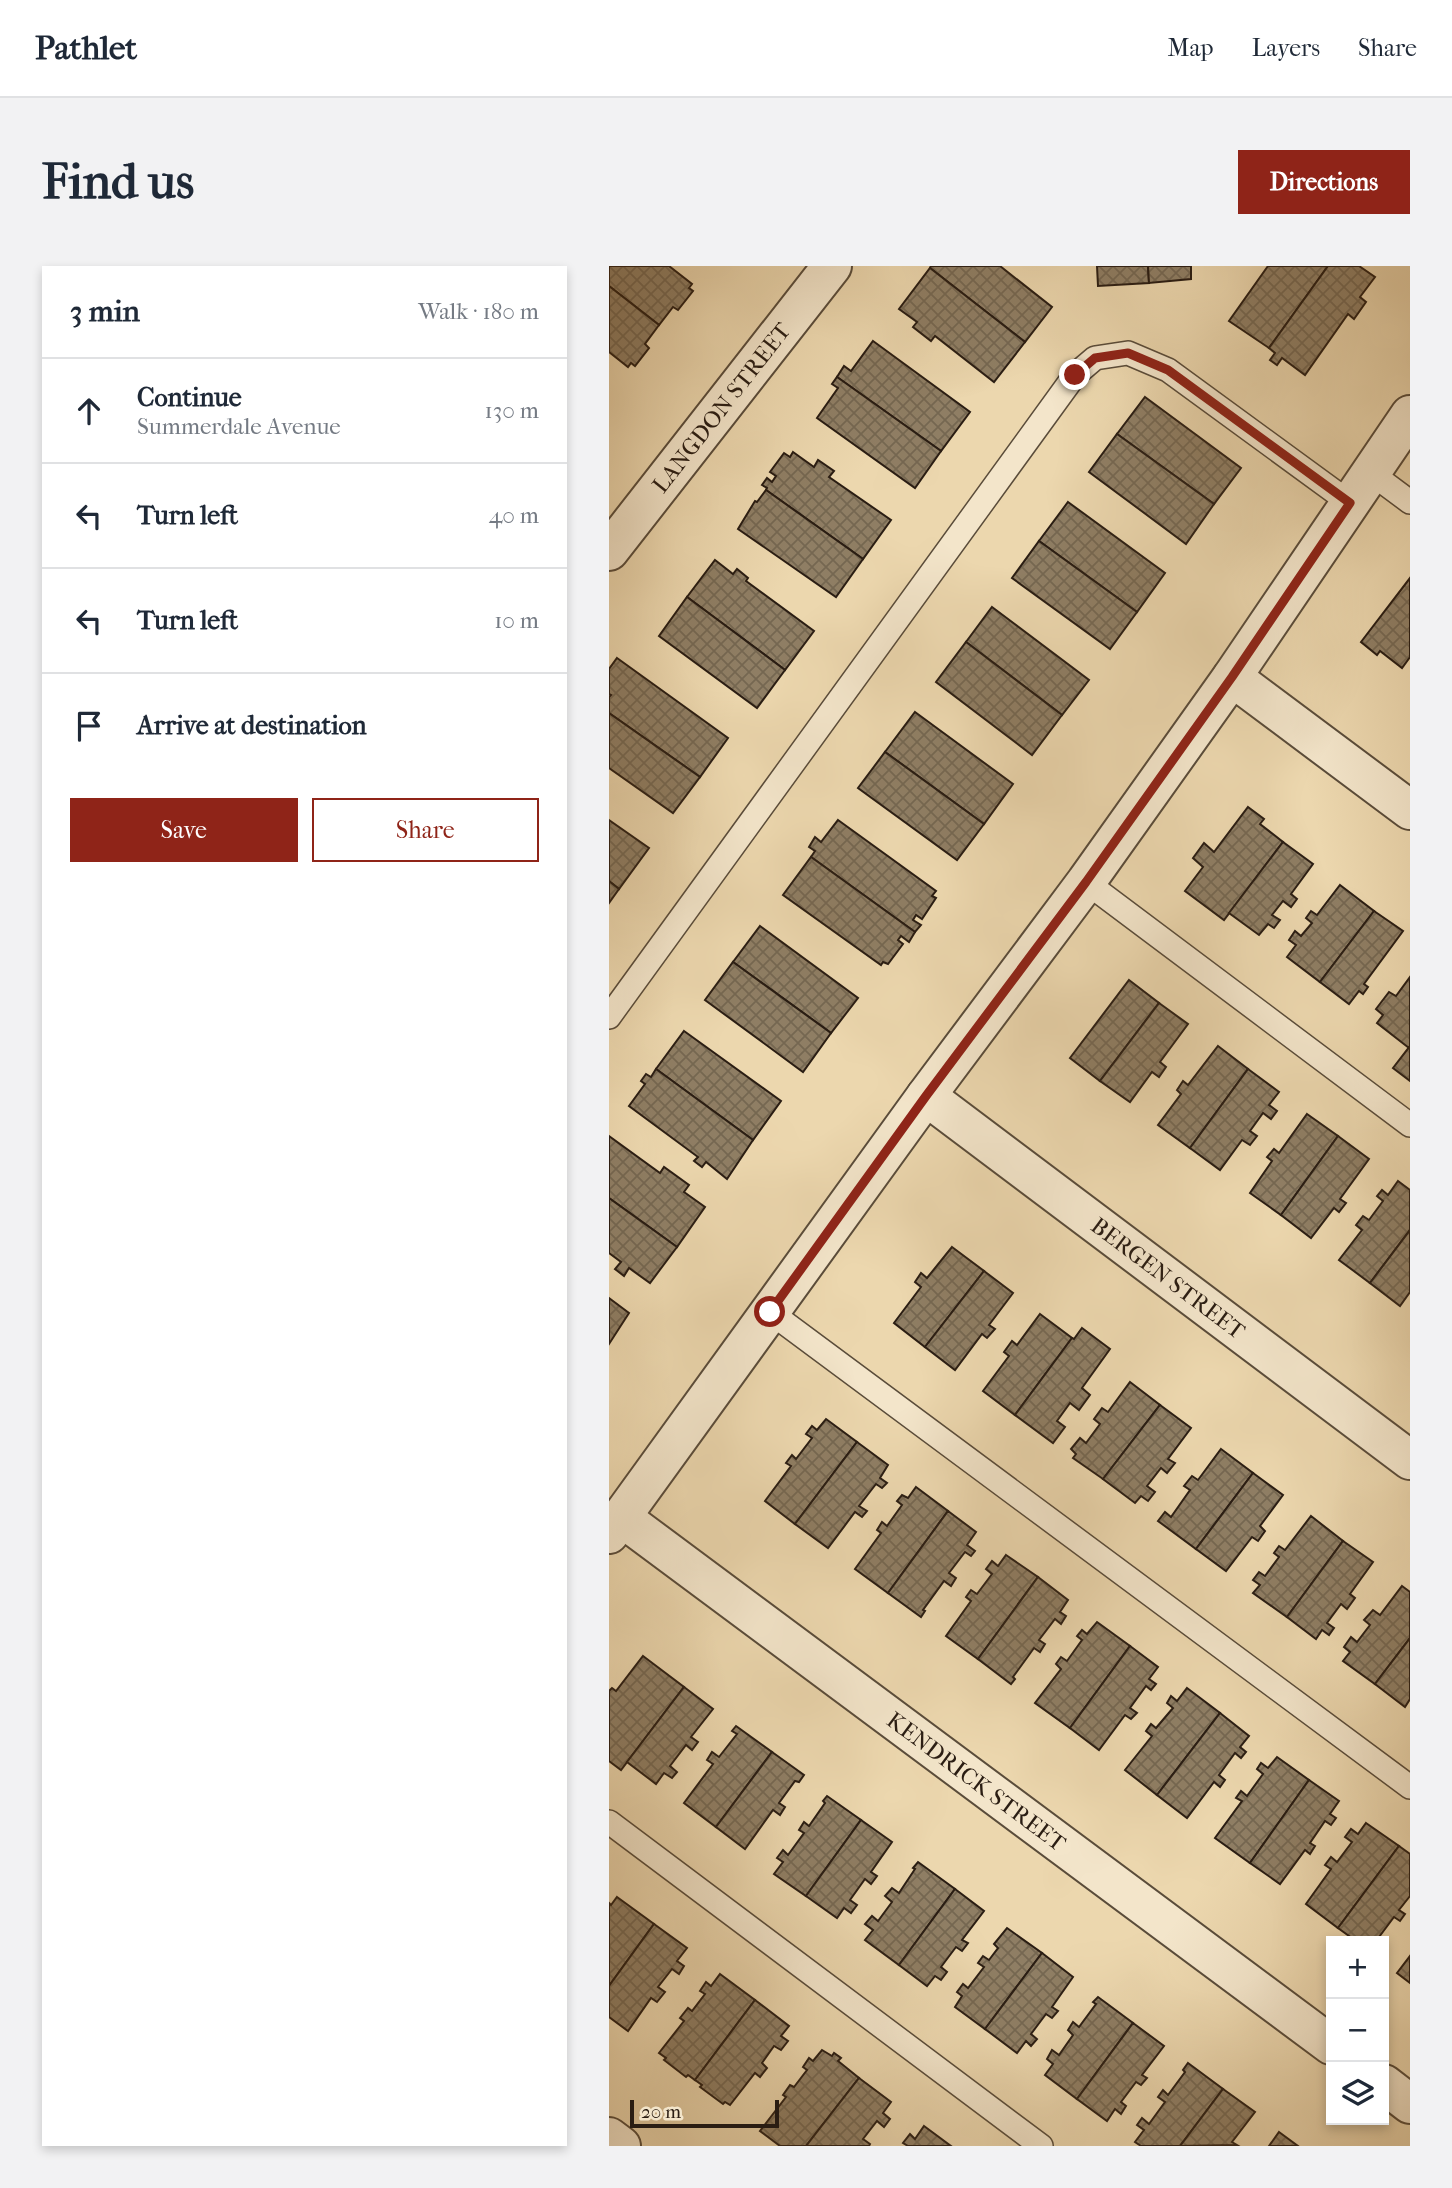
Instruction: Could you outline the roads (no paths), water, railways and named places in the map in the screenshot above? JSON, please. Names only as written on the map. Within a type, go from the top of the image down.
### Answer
[{"type":"street","name":"LANGDON STREET","points":[[609,551],[832,266]]},
{"type":"street","points":[[615,1526],[926,1096],[1086,882],[1232,677],[1410,415]]},
{"type":"street","points":[[1232,677],[1410,810]]},
{"type":"street","name":"BERGEN STREET","points":[[926,1096],[1410,1460]]},
{"type":"street","name":"KENDRICK STREET","points":[[615,1526],[1326,2041]]},
{"type":"street","points":[[1389,2088],[1410,2104]]},
{"type":"street","points":[[609,2137],[621,2146]]},
{"type":"lane","points":[[609,1017],[1075,375],[1095,358],[1128,353],[1168,370],[1360,488],[1410,502]]},
{"type":"lane","points":[[1086,882],[1410,1125]]},
{"type":"lane","points":[[770,1312],[1410,1787]]},
{"type":"lane","points":[[609,1822],[1041,2146]]}]
